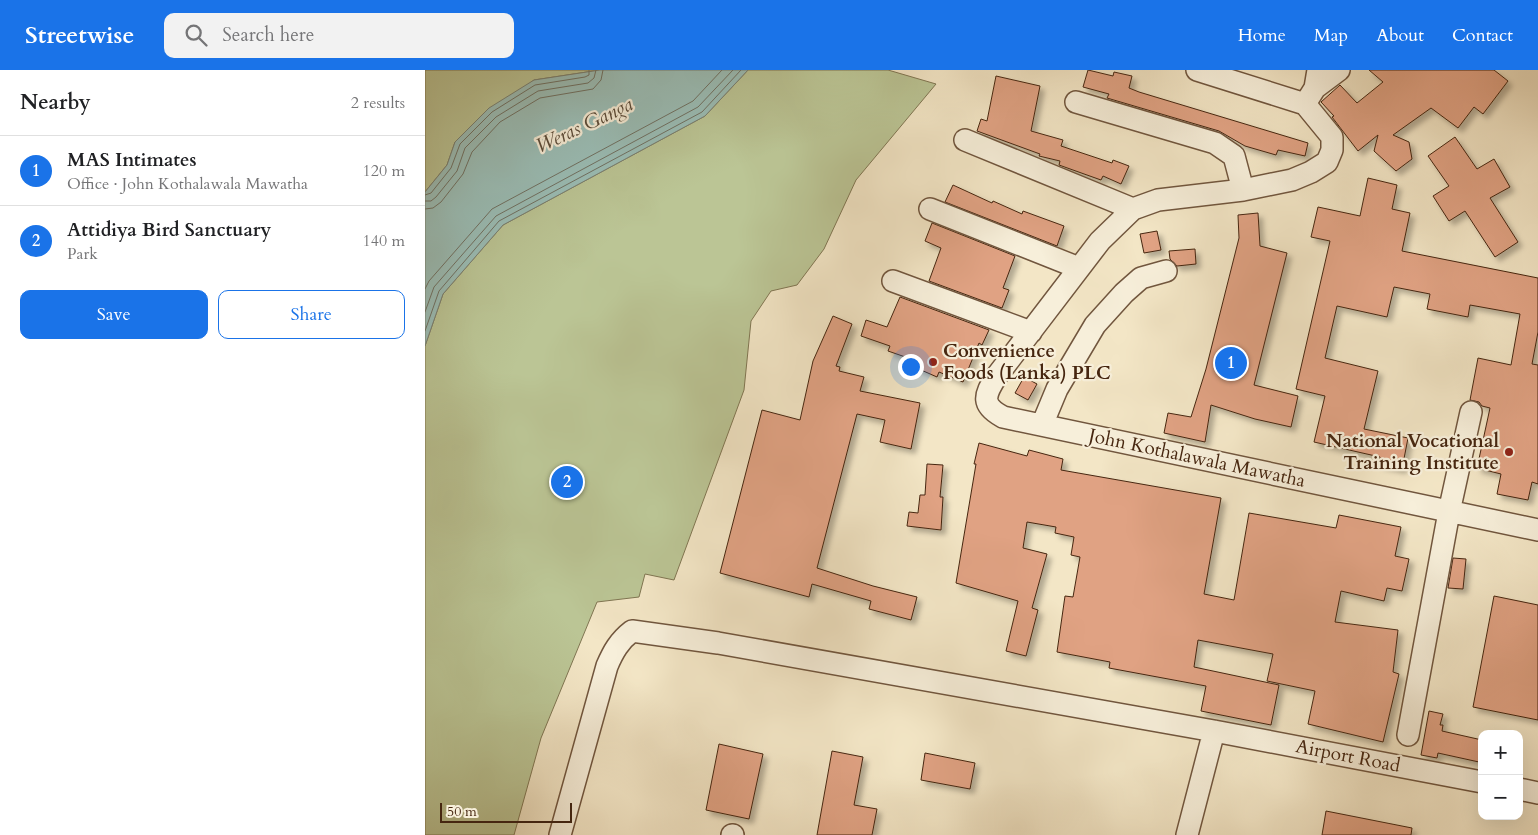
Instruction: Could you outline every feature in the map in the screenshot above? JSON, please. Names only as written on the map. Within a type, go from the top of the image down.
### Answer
[{"type":"street","points":[[1197,70],[1313,87],[1339,70]]},
{"type":"street","points":[[893,281],[1031,332],[1100,241],[1133,209],[1158,200],[1243,190],[1292,180],[1311,172],[1327,162],[1332,150],[1332,137],[1313,87]]},
{"type":"street","points":[[1076,102],[1215,143],[1234,156],[1243,190]]},
{"type":"street","points":[[965,140],[1133,209]]},
{"type":"street","points":[[930,209],[1079,268]]},
{"type":"street","points":[[1043,426],[1057,389],[1095,325],[1124,293],[1141,278],[1166,271]]},
{"type":"street","name":"John Kothalawala Mawatha","points":[[1031,332],[996,377],[987,392],[986,400],[989,407],[1003,417],[1538,530]]},
{"type":"street","points":[[1408,735],[1449,512],[1471,412]]},
{"type":"street","name":"Airport Road","points":[[559,835],[607,666],[615,648],[631,631],[728,645],[1214,731],[1478,781]]},
{"type":"street","points":[[1187,835],[1214,731]]},
{"type":"street","points":[[1523,791],[1538,793]]},
{"type":"green space","points":[[425,70],[600,70],[534,80],[455,142],[447,165],[425,192]]},
{"type":"green space","points":[[748,70],[888,70],[936,84],[856,180],[824,249],[797,285],[771,291],[751,321],[744,390],[674,580],[645,574],[639,597],[597,602],[541,738],[514,835],[425,835],[425,346],[443,294],[503,225],[705,116]]},
{"type":"water","name":"Weras Ganga","points":[[600,70],[748,70],[705,116],[503,225],[443,294],[425,346],[425,192],[447,165],[455,142],[489,108],[534,80]]},
{"type":"building","points":[[1088,70],[1113,76],[1114,72],[1132,76],[1129,88],[1139,92],[1308,143],[1305,156],[1278,150],[1276,155],[1245,146],[1219,131],[1107,98],[1109,94],[1083,87]]},
{"type":"building","points":[[1369,70],[1494,70],[1508,81],[1483,114],[1474,107],[1458,128],[1431,108],[1393,135],[1409,142],[1412,159],[1396,171],[1374,151],[1378,135],[1358,151],[1332,117],[1334,116],[1321,102],[1340,85],[1357,103],[1383,82]]},
{"type":"building","points":[[996,76],[1040,86],[1031,131],[1063,140],[1061,146],[1112,163],[1113,160],[1129,166],[1121,184],[1103,176],[1101,180],[1059,165],[1060,161],[1039,156],[1040,154],[977,131],[981,119],[987,121]]},
{"type":"building","points":[[1455,137],[1477,169],[1494,159],[1510,187],[1490,198],[1518,242],[1495,257],[1465,211],[1449,221],[1433,196],[1449,186],[1428,156]]},
{"type":"building","points":[[1368,178],[1397,185],[1392,209],[1410,213],[1402,251],[1538,278],[1538,332],[1532,364],[1538,365],[1538,484],[1532,482],[1528,500],[1497,494],[1501,474],[1477,468],[1490,408],[1470,400],[1478,358],[1511,365],[1520,314],[1470,305],[1468,317],[1427,309],[1430,294],[1394,287],[1387,317],[1337,306],[1325,358],[1378,371],[1364,429],[1408,438],[1402,469],[1379,464],[1380,457],[1314,442],[1325,396],[1296,389],[1330,241],[1311,237],[1318,207],[1360,216]]},
{"type":"building","points":[[953,185],[992,203],[993,201],[1022,214],[1023,211],[1064,226],[1057,246],[945,202]]},
{"type":"building","points":[[1258,213],[1260,246],[1287,253],[1254,385],[1298,396],[1291,427],[1255,419],[1211,405],[1205,442],[1164,433],[1168,413],[1191,417],[1206,369],[1239,238],[1238,215]]},
{"type":"building","points":[[932,223],[1015,256],[1003,288],[1009,290],[1002,308],[929,281],[941,248],[925,241]]},
{"type":"building","points":[[1157,231],[1161,250],[1144,253],[1140,234]]},
{"type":"building","points":[[1195,249],[1196,264],[1177,266],[1170,259],[1169,251]]},
{"type":"building","points":[[900,297],[989,330],[982,345],[979,343],[963,382],[939,372],[937,377],[912,366],[914,360],[888,351],[890,346],[861,336],[866,320],[887,327]]},
{"type":"building","points":[[833,316],[852,324],[836,366],[840,367],[839,371],[864,377],[860,391],[920,403],[911,449],[880,442],[885,420],[857,414],[817,568],[873,586],[917,597],[911,620],[869,609],[871,601],[812,584],[809,597],[720,573],[762,410],[800,420],[813,361]]},
{"type":"building","points":[[1024,377],[1037,384],[1028,400],[1015,393]]},
{"type":"building","points":[[979,443],[1027,456],[1029,450],[1063,459],[1061,470],[1221,498],[1204,594],[1234,600],[1249,513],[1336,528],[1339,515],[1401,527],[1395,556],[1409,559],[1402,591],[1387,588],[1384,601],[1341,591],[1335,622],[1398,630],[1393,672],[1399,674],[1383,742],[1308,724],[1315,691],[1267,681],[1273,654],[1198,640],[1194,667],[1279,685],[1271,725],[1201,711],[1206,686],[1109,668],[1110,662],[1057,652],[1065,596],[1073,597],[1080,557],[1071,555],[1074,537],[1055,533],[1056,527],[1027,522],[1023,548],[1047,554],[1032,608],[1038,610],[1026,656],[1006,651],[1018,601],[956,583],[976,464],[974,464]]},
{"type":"building","points":[[927,464],[943,465],[940,497],[943,497],[941,530],[907,526],[909,512],[918,513],[920,495],[925,495]]},
{"type":"building","points":[[1453,558],[1466,559],[1463,589],[1448,588]]},
{"type":"building","points":[[1494,596],[1538,605],[1538,720],[1473,707]]},
{"type":"building","points":[[1429,711],[1443,714],[1440,725],[1443,725],[1442,731],[1478,739],[1478,762],[1438,753],[1437,758],[1421,755]]},
{"type":"building","points":[[719,744],[763,754],[749,819],[706,810]]},
{"type":"building","points":[[832,751],[863,757],[854,805],[877,809],[872,835],[817,835]]},
{"type":"building","points":[[925,753],[975,763],[970,789],[921,780]]},
{"type":"building","points":[[1326,811],[1412,828],[1411,835],[1322,835]]},
{"type":"place","name":"Convenience Foods (Lanka) PLC","points":[[933,362]]},
{"type":"place","name":"MAS Intimates","points":[[1231,363]]},
{"type":"place","name":"National Vocational Training Institute","points":[[1509,452]]},
{"type":"place","name":"Attidiya Bird Sanctuary","points":[[567,482]]}]
